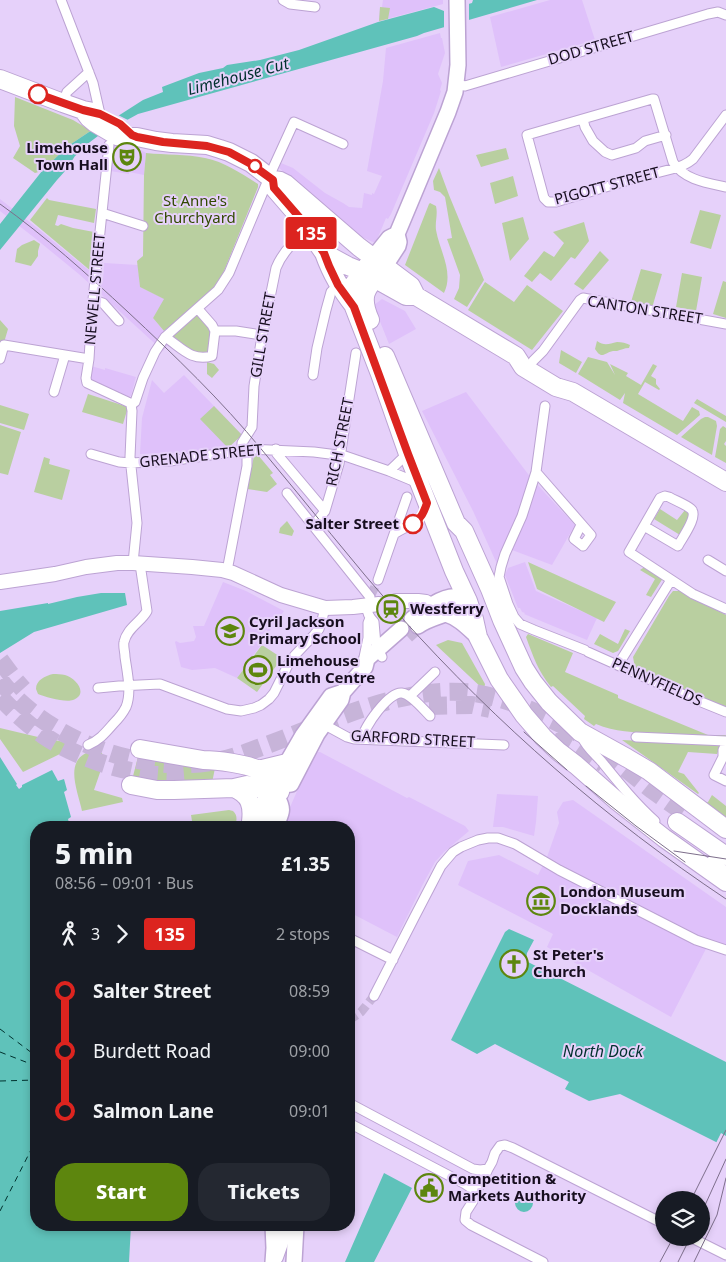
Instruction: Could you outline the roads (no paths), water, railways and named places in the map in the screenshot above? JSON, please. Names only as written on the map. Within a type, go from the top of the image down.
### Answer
[{"type":"highway","points":[[0,80],[83,110],[89,118],[100,118],[121,136],[207,146],[229,152],[271,178],[286,184],[309,204],[372,268]]},
{"type":"highway","points":[[271,178],[274,188],[300,218],[324,253],[338,285],[354,307]]},
{"type":"highway","points":[[324,253],[348,266],[372,268],[411,286],[416,296],[516,356],[527,358],[564,379],[573,392]]},
{"type":"highway","points":[[372,268],[356,281],[352,289],[354,307],[436,527],[468,601],[478,637],[498,679],[539,733],[559,752],[664,838],[726,882]]},
{"type":"highway","points":[[372,268],[365,293],[364,307],[456,522],[464,531],[490,589],[510,625],[522,663],[533,682],[548,702],[576,729]]},
{"type":"highway","points":[[516,356],[524,367],[556,387],[573,392],[726,482]]},
{"type":"highway","points":[[456,522],[457,535],[475,584],[475,593],[468,601]]},
{"type":"highway","points":[[468,601],[484,604],[510,625]]},
{"type":"highway","points":[[576,765],[556,738],[558,730],[567,725],[649,771],[726,829]]},
{"type":"highway","points":[[140,749],[252,768],[258,770],[280,791]]},
{"type":"highway","points":[[258,770],[287,763]]},
{"type":"highway","points":[[131,785],[157,790],[234,788],[247,785],[280,791]]},
{"type":"highway","points":[[234,788],[250,802],[259,821]]},
{"type":"highway","points":[[726,844],[680,817],[726,856]]},
{"type":"main road","points":[[372,268],[389,238],[396,234],[448,112],[456,84],[458,65],[457,2]]},
{"type":"main road","points":[[265,821],[282,808],[279,777],[312,720],[332,696],[343,692],[365,668],[367,659],[380,654],[418,615],[442,595],[454,571]]},
{"type":"main road","points":[[418,615],[454,596],[468,601]]},
{"type":"main road","points":[[418,615],[458,619],[478,637]]},
{"type":"main road","points":[[262,821],[265,800],[291,784],[317,734],[342,700],[343,692]]},
{"type":"main road","points":[[273,1231],[273,1262]]},
{"type":"main road","points":[[294,1260],[296,1231]]},
{"type":"street","points":[[61,0],[94,84],[100,118]]},
{"type":"street","points":[[282,0],[290,4],[315,7]]},
{"type":"street","name":"DOD STREET","points":[[456,84],[465,86],[708,14],[718,12],[726,16]]},
{"type":"street","points":[[63,103],[67,92],[89,72]]},
{"type":"street","points":[[666,135],[645,141],[636,148],[612,155],[593,141],[583,119],[654,99],[656,102],[677,168],[689,177],[726,187]]},
{"type":"street","points":[[677,168],[693,159],[725,116]]},
{"type":"street","name":"PIGOTT STREET","points":[[583,119],[527,135],[542,193],[548,202],[556,202],[677,168]]},
{"type":"street","points":[[88,745],[100,739],[122,714],[127,702],[128,685],[124,642],[132,627],[147,611],[137,563],[137,523],[131,463],[132,405],[143,378],[155,352],[165,337],[218,290],[230,273],[294,122],[343,144]]},
{"type":"street","name":"NEWELL STREET","points":[[121,136],[102,213],[86,378],[87,383],[132,405]]},
{"type":"street","points":[[102,213],[143,226]]},
{"type":"street","name":"GILL STREET","points":[[227,571],[247,466],[242,443],[252,427],[254,386],[262,334],[276,268],[286,250],[309,230]]},
{"type":"street","points":[[313,375],[317,348],[331,292],[338,285]]},
{"type":"street","name":"CANTON STREET","points":[[533,361],[543,351],[583,298],[726,324]]},
{"type":"street","points":[[93,300],[103,303],[119,321]]},
{"type":"street","points":[[165,337],[192,356],[212,356],[215,331],[198,309]]},
{"type":"street","points":[[215,331],[262,334]]},
{"type":"street","points":[[0,359],[4,345],[89,359]]},
{"type":"street","name":"RICH STREET","points":[[313,526],[325,511],[341,456],[356,353]]},
{"type":"street","points":[[54,392],[65,355]]},
{"type":"street","points":[[510,625],[514,617],[499,581],[499,573],[505,554],[522,516],[536,472],[545,406]]},
{"type":"street","points":[[276,449],[277,454],[325,511]]},
{"type":"street","name":"GRENADE STREET","points":[[91,454],[119,462],[131,463],[170,461],[245,450],[276,449],[314,452],[341,456],[389,471],[420,484]]},
{"type":"street","points":[[389,471],[408,454]]},
{"type":"street","points":[[536,472],[581,525]]},
{"type":"street","points":[[286,493],[371,604],[380,654]]},
{"type":"street","points":[[378,580],[407,497]]},
{"type":"street","points":[[644,526],[678,546],[692,521],[694,514],[692,510],[669,497],[660,498],[629,552],[693,594],[726,609]]},
{"type":"street","points":[[394,534],[418,520],[424,513],[427,503]]},
{"type":"street","points":[[436,527],[456,522]]},
{"type":"street","points":[[708,560],[726,571]]},
{"type":"street","points":[[0,582],[54,574],[86,566],[137,563],[227,571],[281,595],[325,608],[371,604]]},
{"type":"street","points":[[618,665],[671,580]]},
{"type":"street","points":[[365,668],[363,662],[368,638],[371,604]]},
{"type":"street","points":[[98,688],[160,684],[226,709],[240,711],[254,708],[269,699],[274,693],[289,662],[319,629],[325,608]]},
{"type":"street","name":"PENNYFIELDS","points":[[510,625],[534,630],[726,712]]},
{"type":"street","points":[[410,696],[435,672]]},
{"type":"street","points":[[362,739],[364,731],[376,713],[398,693],[410,696],[430,716]]},
{"type":"street","name":"GARFORD STREET","points":[[325,725],[347,737],[362,739],[504,744]]},
{"type":"street","points":[[576,729],[616,780],[647,814],[676,837],[726,871]]},
{"type":"street","points":[[636,737],[726,743],[723,750],[723,758],[714,775],[726,781]]},
{"type":"street","points":[[374,996],[441,866],[453,852],[461,847],[488,838],[498,838],[515,844],[567,874],[696,940],[726,950]]},
{"type":"street","points":[[355,941],[393,960]]},
{"type":"street","points":[[355,1106],[474,1169],[488,1169]]},
{"type":"street","points":[[355,1126],[465,1184],[471,1188],[474,1194]]},
{"type":"street","points":[[403,1151],[411,1146],[412,1137]]},
{"type":"street","points":[[543,1262],[467,1222],[465,1218],[466,1212],[473,1201],[474,1194],[499,1148],[505,1146],[513,1148],[655,1219]]},
{"type":"street","points":[[273,1262],[281,1243],[282,1231]]},
{"type":"street","points":[[290,1231],[294,1260]]},
{"type":"street","points":[[708,1246],[726,1255]]},
{"type":"water","name":"Limehouse Cut","points":[[473,0],[537,0],[417,36],[138,114],[98,136],[86,145],[75,156],[66,170],[0,250],[0,224],[42,171],[68,146],[143,100],[163,92],[162,87],[199,73],[223,68],[227,65],[260,60],[299,50],[378,22],[434,7],[444,11],[472,3]]},
{"type":"water","points":[[101,593],[125,593],[127,605],[34,632],[0,653],[0,611],[48,604]]},
{"type":"water","points":[[0,757],[19,789],[22,785],[52,770],[58,781],[64,779],[67,790],[64,792],[71,817],[68,821],[30,821],[30,1231],[131,1231],[129,1262],[0,1262]]},
{"type":"water","name":"North Dock","points":[[509,929],[534,940],[527,953],[526,961],[726,1062],[726,1147],[620,1094],[589,1101],[565,1089],[569,1082],[495,1044],[477,1054],[451,1040],[505,932]]},
{"type":"water","points":[[384,1173],[412,1188],[374,1262],[345,1262]]},
{"type":"water","points":[[520,1194],[528,1194],[533,1199],[531,1210],[520,1212],[515,1207],[515,1199]]},
{"type":"tunnel","points":[[371,595],[378,580]]},
{"type":"tunnel","points":[[407,636],[418,626]]},
{"type":"tunnel","points":[[0,660],[23,689]]},
{"type":"tunnel","points":[[0,680],[17,699],[38,717],[73,738],[117,755],[169,764],[204,763],[227,759],[387,701],[438,692],[464,692],[494,697],[537,713],[578,733]]},
{"type":"tunnel","points":[[0,697],[37,731],[58,744],[92,760],[148,774],[184,775]]},
{"type":"tunnel","points":[[429,706],[472,705],[490,709]]},
{"type":"tunnel","points":[[556,733],[604,764]]},
{"type":"tunnel","points":[[605,752],[683,812]]},
{"type":"tunnel","points":[[355,1016],[361,1012],[374,996]]},
{"type":"tram line","points":[[0,204],[49,242],[97,284],[163,345],[214,396],[262,450],[383,597],[438,657],[515,733],[596,803],[638,836],[726,899]]},
{"type":"tram line","points":[[524,732],[567,770]]},
{"type":"tram line","points":[[586,786],[685,862]]},
{"type":"tram line","points":[[674,851],[726,859]]},
{"type":"tram line","points":[[696,1191],[726,1130]]},
{"type":"tram line","points":[[710,1194],[726,1159]]},
{"type":"tram line","points":[[694,1262],[717,1215],[726,1178]]},
{"type":"tram line","points":[[660,1262],[669,1246]]},
{"type":"tram line","points":[[678,1262],[686,1246]]},
{"type":"place","name":"Limehouse Town Hall","points":[[127,157]]},
{"type":"place","name":"Salter Street","points":[[413,524]]},
{"type":"place","name":"Westferry","points":[[391,609]]},
{"type":"place","name":"Cyril Jackson Primary School","points":[[230,631]]},
{"type":"place","name":"Limehouse Youth Centre","points":[[258,670]]},
{"type":"place","name":"London Museum Docklands","points":[[541,901]]},
{"type":"place","name":"St Peter's Church","points":[[514,964]]},
{"type":"place","name":"Competition & Markets Authority","points":[[429,1188]]},
{"type":"park label","name":"St Anne's Churchyard","points":[[195,210]]}]
